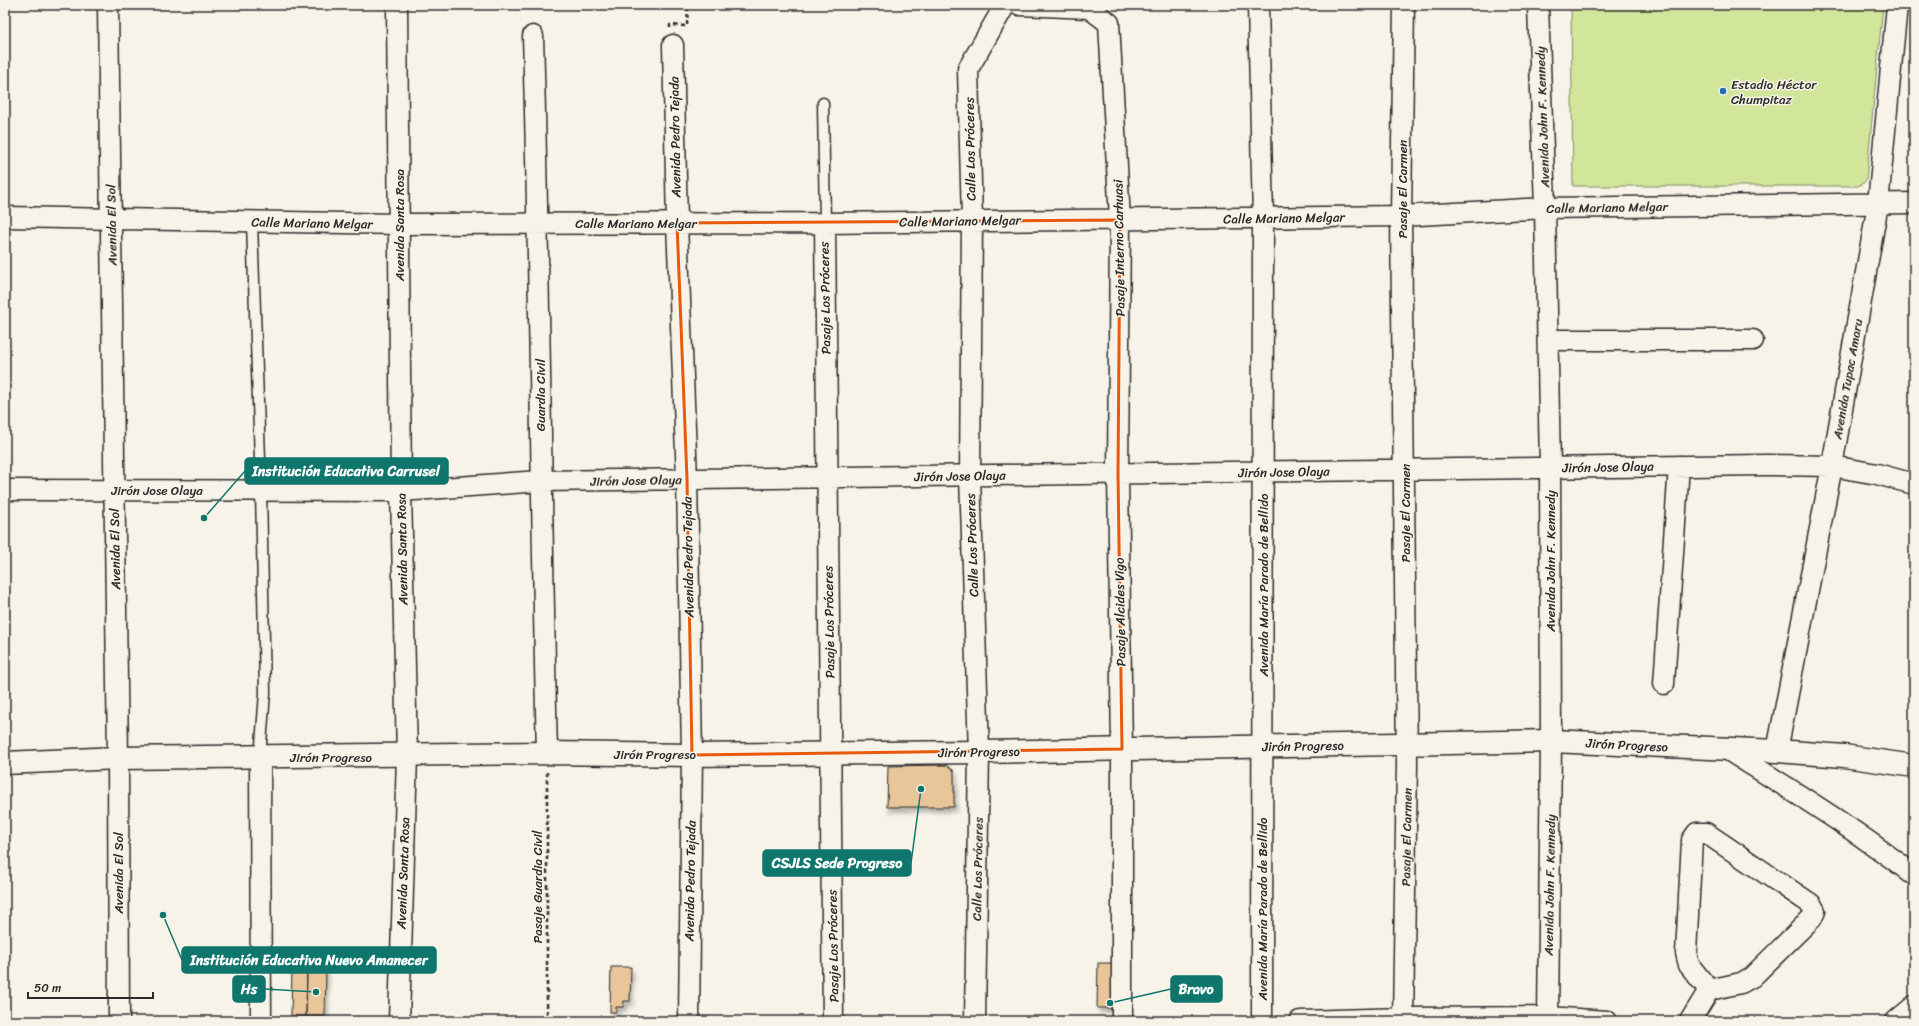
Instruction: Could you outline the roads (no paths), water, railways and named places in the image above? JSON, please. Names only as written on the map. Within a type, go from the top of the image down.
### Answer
[{"type":"street","name":"Avenida El Sol","points":[[108,5],[118,758],[119,1021]]},
{"type":"street","name":"Avenida Santa Rosa","points":[[397,5],[401,491],[407,756],[399,1021]]},
{"type":"street","name":"Calle Los Próceres","points":[[975,1021],[979,752],[970,476],[972,221],[968,69],[1005,5]]},
{"type":"street","name":"Pasaje Interno Carhuasi","points":[[1020,5],[1089,8],[1109,23],[1120,220],[1118,474]]},
{"type":"street","name":"Avenida María Parado de Bellido","points":[[1258,5],[1263,218],[1264,472],[1262,1021]]},
{"type":"street","name":"Pasaje El Carmen","points":[[1403,1019],[1406,744],[1405,470],[1401,216],[1404,5]]},
{"type":"street","name":"Avenida John F. Kennedy","points":[[1538,5],[1545,208],[1550,467],[1551,741],[1548,1019]]},
{"type":"street","name":"Avenida Tupac Amaru","points":[[1777,751],[1832,466],[1878,204],[1897,5]]},
{"type":"street","name":"Guardia Civil","points":[[532,36],[538,223],[540,481],[547,753]]},
{"type":"street","name":"Avenida Pedro Tejada","points":[[673,45],[677,223],[687,479],[692,755],[689,1021]]},
{"type":"street","name":"Calle Mariano Melgar","points":[[5,217],[399,224],[825,223],[1401,216],[1545,208],[1914,203]]},
{"type":"street","name":"Pasaje Los Próceres","points":[[825,223],[833,1021]]},
{"type":"street","points":[[1548,340],[1753,340]]},
{"type":"street","name":"Jirón Jose Olaya","points":[[5,490],[401,491],[540,481],[1679,466],[1832,466],[1878,474],[1914,484]]},
{"type":"street","points":[[1664,684],[1679,466]]},
{"type":"street","name":"Pasaje Alcides Vigo","points":[[1118,474],[1122,749]]},
{"type":"street","name":"Jirón Progreso","points":[[5,763],[118,758],[407,756],[547,753],[692,755],[979,752],[1551,741],[1728,750],[1844,824],[1914,875]]},
{"type":"street","points":[[1122,749],[1122,1021]]},
{"type":"street","points":[[1728,750],[1777,751],[1844,756],[1914,766]]},
{"type":"street","points":[[260,757],[261,1021]]},
{"type":"street","points":[[1690,1021],[1709,990],[1741,984],[1752,977],[1812,918],[1815,910],[1811,904],[1706,833],[1697,833],[1692,840],[1686,953],[1689,965],[1709,990]]},
{"type":"street","points":[[1896,1021],[1914,1006]]},
{"type":"street","points":[[1300,1021],[1581,1018],[1607,1021]]},
{"type":"lane","points":[[823,103],[825,223]]},
{"type":"lane","points":[[252,222],[261,490],[265,693],[260,757]]},
{"type":"place","name":"Estadio Héctor Chumpitaz","points":[[1723,91]]},
{"type":"place","name":"Institución Educativa Carrusel","points":[[204,518]]},
{"type":"place","name":"CSJLS Sede Progreso","points":[[921,789]]},
{"type":"place","name":"Institución Educativa Nuevo Amanecer","points":[[163,915]]},
{"type":"place","name":"Hs","points":[[316,992]]},
{"type":"place","name":"Bravo","points":[[1110,1003]]}]
